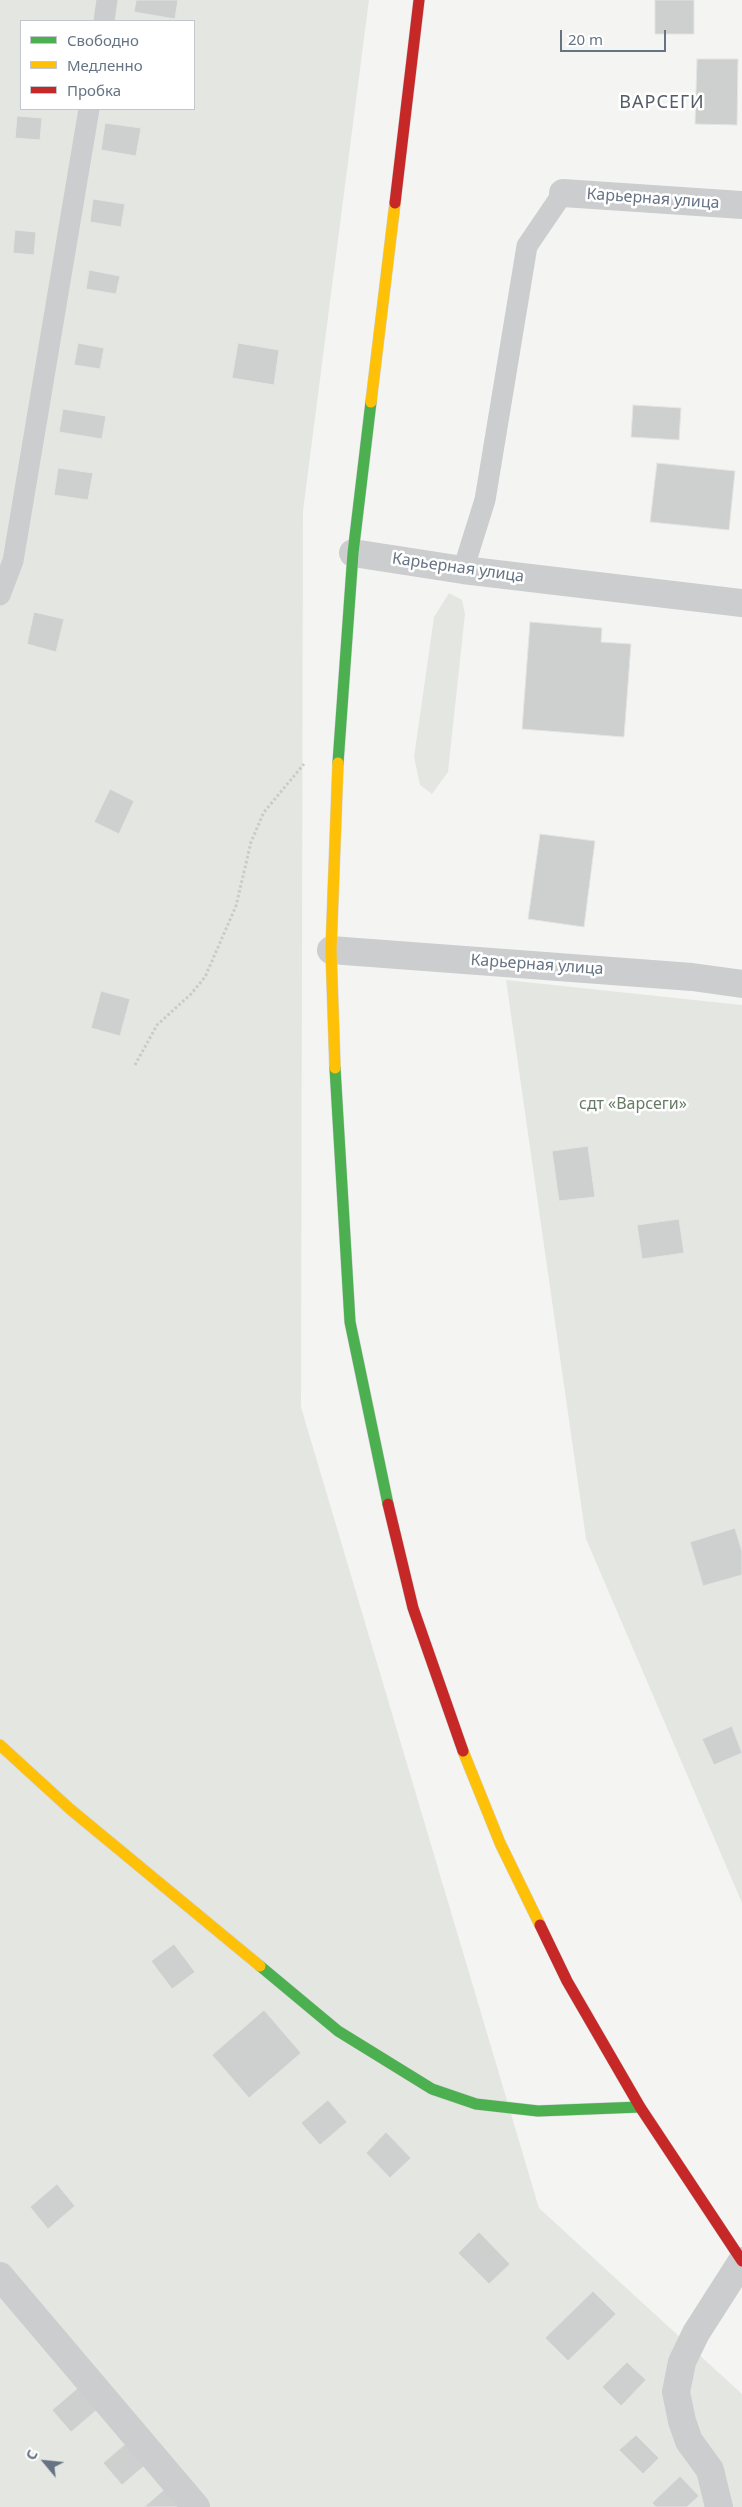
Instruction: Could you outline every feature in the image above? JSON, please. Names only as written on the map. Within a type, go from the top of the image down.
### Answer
[{"type":"main road","points":[[419,0],[352,553],[339,723],[331,950],[337,1132],[350,1322],[381,1475],[413,1608],[457,1737],[500,1843],[567,1981],[640,2107],[742,2261]]},
{"type":"main road","points":[[0,1745],[70,1809],[338,2031],[432,2089],[476,2104],[538,2111],[640,2107]]},
{"type":"street","name":"Карьерная улица","points":[[563,192],[742,205]]},
{"type":"street","name":"Карьерная улица","points":[[352,553],[463,570],[742,603]]},
{"type":"street","name":"Карьерная улица","points":[[331,950],[692,977],[742,984]]},
{"type":"street","points":[[720,2507],[710,2470],[690,2441],[682,2421],[676,2392],[682,2362],[696,2333],[742,2261]]},
{"type":"street","points":[[0,2276],[196,2507]]},
{"type":"lane","points":[[104,20],[108,0]]},
{"type":"lane","points":[[0,595],[14,561],[89,110]]},
{"type":"lane","points":[[463,570],[485,500],[527,246],[563,192]]},
{"type":"path","points":[[135,1064],[157,1025],[191,994],[205,977],[236,906],[251,842],[264,812],[339,723]]},
{"type":"green space","points":[[0,0],[369,0],[303,511],[301,1407],[539,2208],[742,2394],[742,2507],[0,2507]]},
{"type":"green space","points":[[449,593],[462,600],[465,614],[448,772],[432,794],[420,785],[414,757],[434,617]]},
{"type":"green space","name":"сдт «Варсеги»","points":[[506,980],[742,1005],[742,1903],[586,1539]]},
{"type":"building","points":[[136,0],[178,0],[175,19],[134,12]]},
{"type":"building","points":[[655,0],[694,0],[694,34],[655,34]]},
{"type":"building","points":[[697,59],[738,59],[737,125],[695,124]]},
{"type":"building","points":[[17,116],[42,118],[40,140],[15,138]]},
{"type":"building","points":[[105,123],[141,128],[136,156],[101,150]]},
{"type":"building","points":[[93,199],[125,204],[121,227],[90,222]]},
{"type":"building","points":[[15,230],[36,232],[34,255],[13,253]]},
{"type":"building","points":[[89,270],[120,276],[116,294],[86,289]]},
{"type":"building","points":[[78,343],[104,348],[100,369],[74,365]]},
{"type":"building","points":[[238,343],[279,350],[274,385],[232,378]]},
{"type":"building","points":[[633,405],[681,408],[679,440],[631,437]]},
{"type":"building","points":[[63,409],[106,416],[102,439],[59,432]]},
{"type":"building","points":[[657,463],[735,471],[729,530],[650,522]]},
{"type":"building","points":[[58,468],[93,473],[88,500],[54,495]]},
{"type":"building","points":[[34,612],[64,619],[56,652],[27,644]]},
{"type":"building","points":[[530,622],[602,628],[601,642],[631,644],[624,737],[522,729]]},
{"type":"building","points":[[110,789],[134,801],[119,834],[94,822]]},
{"type":"building","points":[[540,834],[595,841],[584,927],[528,919]]},
{"type":"building","points":[[101,991],[130,999],[120,1036],[91,1028]]},
{"type":"building","points":[[588,1146],[595,1197],[559,1201],[552,1151]]},
{"type":"building","points":[[679,1219],[684,1253],[642,1259],[637,1225]]},
{"type":"building","points":[[735,1528],[742,1551],[742,1575],[703,1586],[690,1542]]},
{"type":"building","points":[[732,1726],[742,1753],[714,1765],[702,1739]]},
{"type":"building","points":[[174,1944],[195,1972],[172,1989],[151,1961]]},
{"type":"building","points":[[264,2010],[301,2053],[249,2098],[212,2055]]},
{"type":"building","points":[[328,2100],[347,2122],[320,2145],[301,2123]]},
{"type":"building","points":[[386,2132],[411,2158],[390,2178],[366,2153]]},
{"type":"building","points":[[57,2184],[75,2206],[48,2229],[30,2207]]},
{"type":"building","points":[[479,2232],[510,2264],[489,2284],[458,2253]]},
{"type":"building","points":[[593,2291],[616,2314],[568,2361],[545,2338]]},
{"type":"building","points":[[627,2362],[646,2380],[621,2406],[602,2387]]},
{"type":"building","points":[[79,2387],[98,2409],[71,2432],[52,2410]]},
{"type":"building","points":[[636,2435],[659,2458],[643,2474],[619,2450]]},
{"type":"building","points":[[130,2440],[149,2462],[122,2485],[103,2463]]},
{"type":"building","points":[[680,2476],[699,2496],[687,2507],[656,2507],[652,2503]]},
{"type":"building","points":[[167,2487],[183,2507],[144,2507]]},
{"type":"traffic: fast","points":[[338,763],[353,553],[371,402]]},
{"type":"traffic: fast","points":[[335,1068],[350,1322],[388,1504]]},
{"type":"traffic: fast","points":[[260,1966],[338,2031],[432,2089],[476,2104],[538,2111],[640,2107]]},
{"type":"traffic: slow","points":[[371,402],[395,203]]},
{"type":"traffic: slow","points":[[335,1068],[331,950],[338,763]]},
{"type":"traffic: slow","points":[[0,1745],[70,1809],[260,1966]]},
{"type":"traffic: slow","points":[[463,1751],[500,1843],[540,1925]]},
{"type":"traffic: jam","points":[[395,203],[419,0]]},
{"type":"traffic: jam","points":[[388,1504],[413,1608],[463,1751]]},
{"type":"traffic: jam","points":[[540,1925],[567,1981],[640,2107],[742,2261]]},
{"type":"district","name":"ВАРСЕГИ","points":[[662,103]]}]
